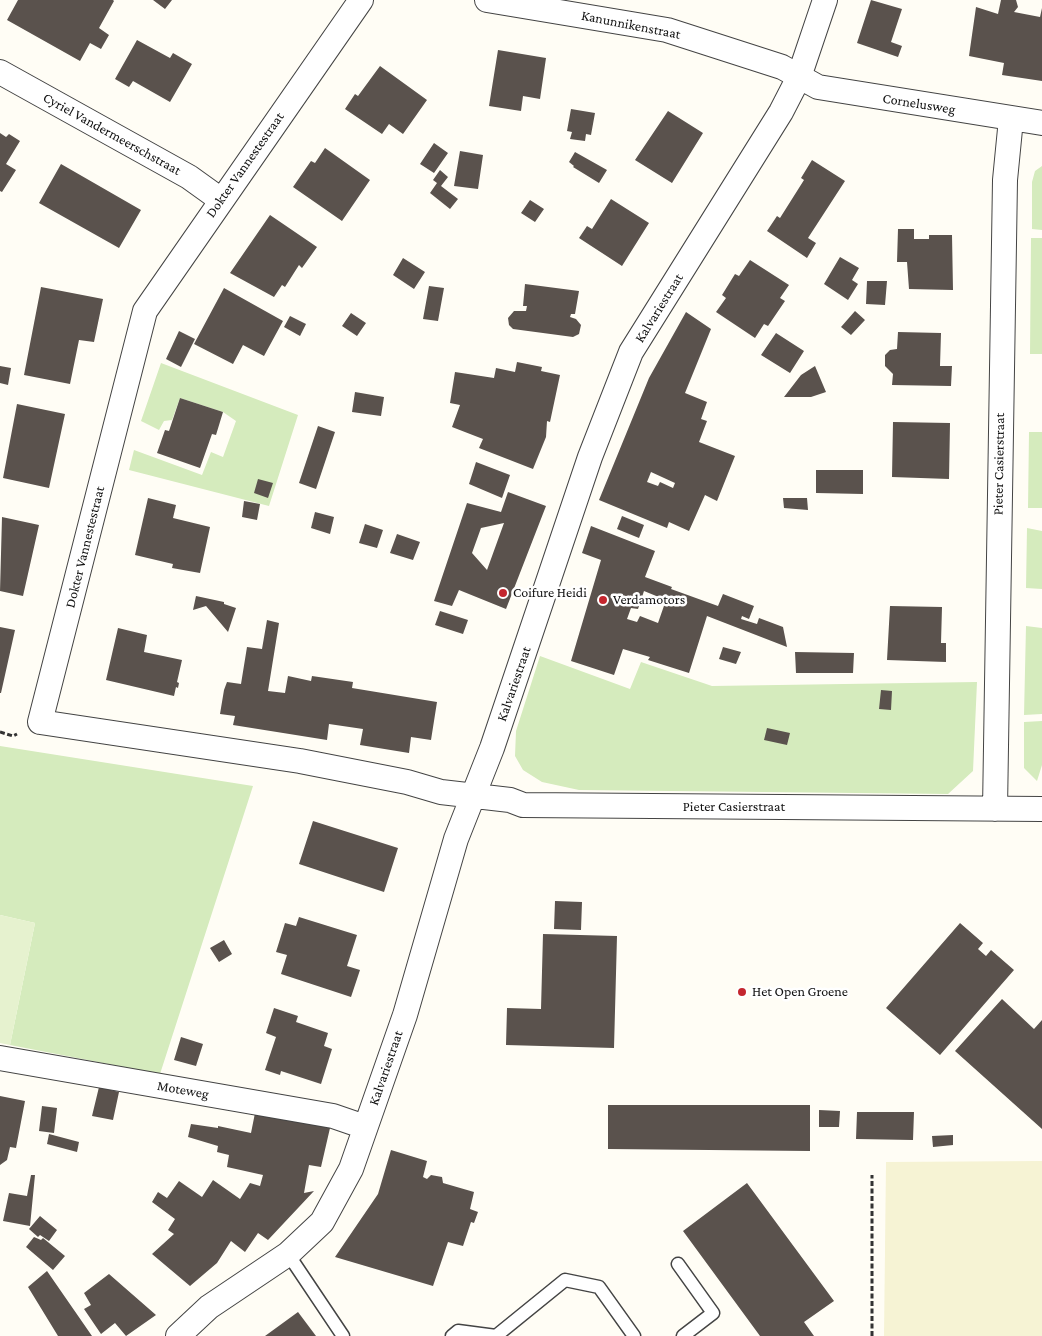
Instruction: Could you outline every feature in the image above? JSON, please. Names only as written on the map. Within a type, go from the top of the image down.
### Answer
[{"type":"street","name":"Dokter Vannestestraat","points":[[361,0],[145,311],[40,722],[300,761],[407,782],[440,792],[474,797]]},
{"type":"street","name":"Kanunnikenstraat","points":[[487,0],[667,30],[782,67],[799,77]]},
{"type":"street","name":"Kalvariestraat","points":[[178,1336],[209,1307],[288,1254],[322,1222],[351,1168],[405,1015],[456,839],[474,797],[590,457],[632,352],[781,112],[799,77],[824,0]]},
{"type":"street","name":"Cyriel Vandermeerschstraat","points":[[0,72],[189,177],[221,200]]},
{"type":"street","name":"Cornelusweg","points":[[799,77],[818,87],[1042,123]]},
{"type":"street","name":"Pieter Casierstraat","points":[[995,808],[1005,190],[1012,119]]},
{"type":"street","name":"Pieter Casierstraat","points":[[474,797],[510,800],[523,805],[1042,809]]},
{"type":"street","name":"Moteweg","points":[[0,1058],[333,1116],[365,1127]]},
{"type":"lane","points":[[288,1254],[343,1336]]},
{"type":"lane","points":[[678,1264],[713,1313],[683,1336]]},
{"type":"lane","points":[[452,1336],[458,1331],[496,1336],[566,1280],[599,1288],[634,1336]]},
{"type":"path","points":[[872,1175],[872,1336]]},
{"type":"shaded area","points":[[1042,1161],[1042,1336],[884,1336],[886,1162]]},
{"type":"green space","points":[[1042,166],[1042,230],[1032,229],[1032,182],[1035,171]]},
{"type":"green space","points":[[1031,238],[1042,238],[1042,354],[1030,354]]},
{"type":"green space","points":[[161,363],[298,415],[269,506],[129,470],[134,450],[202,475],[211,452],[223,457],[236,421],[223,412],[180,398],[172,420],[164,421],[159,430],[141,421]]},
{"type":"green space","points":[[1029,432],[1042,432],[1042,508],[1028,508]]},
{"type":"green space","points":[[1027,528],[1042,531],[1042,589],[1026,588]]},
{"type":"green space","points":[[1026,626],[1042,628],[1042,714],[1024,715]]},
{"type":"green space","points":[[540,656],[630,689],[641,662],[712,686],[977,682],[973,771],[948,794],[579,790],[542,782],[523,770],[515,756],[516,731]]},
{"type":"green space","points":[[1042,721],[1042,765],[1037,781],[1024,768],[1024,722]]},
{"type":"green space","points":[[0,746],[253,786],[160,1074],[10,1045],[35,923],[0,915]]},
{"type":"green space","points":[[0,915],[35,923],[10,1045],[0,1043]]},
{"type":"building","points":[[18,0],[113,0],[99,28],[109,35],[101,49],[90,43],[80,61],[7,20]]},
{"type":"building","points":[[153,0],[172,0],[165,9]]},
{"type":"building","points":[[871,0],[902,9],[891,42],[902,46],[898,57],[857,43]]},
{"type":"building","points":[[1001,0],[1016,0],[1018,7],[1014,12],[1040,17],[1042,8],[1042,81],[1002,75],[1004,63],[969,56],[976,7],[998,14]]},
{"type":"building","points":[[137,40],[170,58],[173,53],[192,64],[170,102],[133,81],[129,87],[115,79]]},
{"type":"building","points":[[498,50],[546,58],[540,99],[523,96],[521,111],[489,106]]},
{"type":"building","points":[[380,66],[427,100],[403,134],[389,124],[382,134],[345,109],[355,94],[358,96]]},
{"type":"building","points":[[571,109],[595,113],[591,135],[586,134],[585,141],[570,139],[572,132],[567,131]]},
{"type":"building","points":[[668,111],[703,133],[672,183],[635,160]]},
{"type":"building","points":[[0,133],[6,137],[9,134],[20,141],[6,164],[16,170],[2,192],[0,191]]},
{"type":"building","points":[[434,143],[448,153],[434,173],[420,164]]},
{"type":"building","points":[[325,148],[370,180],[342,221],[293,187],[311,161],[315,163]]},
{"type":"building","points":[[460,151],[483,155],[478,189],[454,186]]},
{"type":"building","points":[[575,152],[607,170],[599,183],[573,167],[569,162]]},
{"type":"building","points":[[812,160],[845,181],[808,238],[816,243],[807,258],[767,231],[777,216],[780,218],[804,180],[801,178]]},
{"type":"building","points":[[61,164],[141,210],[119,248],[39,203]]},
{"type":"building","points":[[440,170],[448,177],[441,186],[458,199],[450,209],[430,193],[437,183],[433,180]]},
{"type":"building","points":[[611,199],[649,223],[622,266],[579,238],[587,226],[592,229]]},
{"type":"building","points":[[530,200],[544,209],[535,222],[521,213]]},
{"type":"building","points":[[270,215],[317,247],[302,268],[299,265],[285,287],[282,285],[274,297],[230,273]]},
{"type":"building","points":[[898,229],[914,229],[914,239],[929,239],[929,235],[952,235],[953,290],[909,289],[907,262],[897,262]]},
{"type":"building","points":[[840,257],[859,268],[852,280],[858,284],[848,300],[824,284]]},
{"type":"building","points":[[403,258],[425,272],[414,289],[393,275]]},
{"type":"building","points":[[750,260],[789,285],[780,298],[785,301],[768,326],[764,324],[755,338],[716,312],[726,298],[722,295],[735,274],[739,276]]},
{"type":"building","points":[[867,281],[887,281],[885,305],[866,304]]},
{"type":"building","points":[[525,284],[579,291],[575,314],[571,314],[570,317],[576,319],[581,325],[579,334],[573,337],[513,329],[509,325],[508,318],[514,311],[526,311],[527,306],[523,306]]},
{"type":"building","points":[[429,286],[444,288],[438,321],[423,319]]},
{"type":"building","points":[[41,287],[103,299],[94,342],[79,340],[70,384],[24,375]]},
{"type":"building","points":[[224,288],[283,321],[264,356],[243,345],[233,364],[194,344]]},
{"type":"building","points":[[855,311],[865,320],[851,335],[841,327]]},
{"type":"building","points":[[686,312],[711,329],[685,393],[707,402],[701,419],[707,421],[699,442],[735,456],[717,501],[705,495],[689,531],[669,522],[667,528],[599,500],[649,378]],"holes":[[[651,472],[675,483],[673,488],[660,482],[658,486],[647,482]]]},
{"type":"building","points":[[351,313],[366,323],[357,336],[342,326]]},
{"type":"building","points":[[290,316],[306,324],[300,336],[284,327]]},
{"type":"building","points":[[179,331],[195,339],[181,367],[166,359]]},
{"type":"building","points":[[898,332],[941,333],[940,366],[952,366],[951,386],[892,385],[893,374],[885,366],[885,355],[890,350],[897,349]]},
{"type":"building","points":[[776,333],[804,351],[790,373],[761,355]]},
{"type":"building","points":[[517,362],[542,367],[541,371],[560,375],[550,422],[547,421],[546,437],[533,469],[479,448],[483,439],[452,427],[460,405],[450,403],[455,372],[494,378],[496,368],[515,372]]},
{"type":"building","points":[[0,366],[11,368],[8,385],[0,383]]},
{"type":"building","points":[[815,366],[826,392],[811,397],[784,397],[801,375]]},
{"type":"building","points":[[355,392],[384,397],[381,416],[352,412]]},
{"type":"building","points":[[180,398],[223,412],[216,435],[212,434],[200,468],[157,453],[165,430],[169,431]]},
{"type":"building","points":[[17,404],[65,414],[49,488],[3,478]]},
{"type":"building","points":[[893,422],[950,423],[949,479],[892,477]]},
{"type":"building","points":[[318,426],[335,432],[316,489],[299,483]]},
{"type":"building","points":[[476,462],[510,475],[502,498],[469,484]]},
{"type":"building","points":[[816,470],[863,470],[863,494],[816,493]]},
{"type":"building","points":[[258,479],[273,483],[268,498],[254,493]]},
{"type":"building","points":[[508,492],[546,506],[506,609],[459,590],[452,606],[434,601],[467,503],[501,512]],"holes":[[[504,523],[487,570],[472,553],[481,528]]]},
{"type":"building","points":[[148,498],[176,505],[173,518],[210,527],[200,573],[172,568],[173,564],[135,555]]},
{"type":"building","points":[[783,498],[807,498],[808,510],[784,508]]},
{"type":"building","points":[[244,501],[260,504],[257,520],[242,517]]},
{"type":"building","points":[[315,512],[334,517],[330,534],[311,528]]},
{"type":"building","points":[[622,516],[644,525],[639,538],[617,529]]},
{"type":"building","points":[[2,517],[39,525],[23,596],[0,591]]},
{"type":"building","points":[[365,524],[383,530],[377,548],[359,543]]},
{"type":"building","points":[[591,526],[655,551],[645,577],[672,587],[671,589],[718,606],[723,594],[754,606],[749,619],[742,616],[741,619],[757,624],[759,618],[783,627],[787,647],[707,616],[689,673],[648,660],[650,657],[623,649],[614,675],[571,661],[601,560],[582,553]],"holes":[[[644,591],[666,600],[658,623],[640,616],[637,622],[627,619],[631,608],[638,609]]]},
{"type":"building","points":[[397,534],[420,542],[413,560],[390,553]]},
{"type":"building","points":[[196,596],[224,602],[224,604],[236,608],[228,632],[206,606],[193,610]]},
{"type":"building","points":[[890,606],[942,607],[941,643],[946,643],[946,662],[887,660]]},
{"type":"building","points":[[440,611],[468,620],[463,634],[435,625]]},
{"type":"building","points":[[267,620],[279,623],[268,691],[285,693],[288,676],[311,681],[312,676],[353,682],[352,688],[437,702],[431,740],[411,737],[409,753],[360,745],[363,729],[329,724],[327,740],[233,725],[235,716],[220,714],[224,690],[227,682],[241,684],[247,647],[262,649]]},
{"type":"building","points":[[0,627],[15,630],[1,693],[0,693]]},
{"type":"building","points":[[118,628],[147,635],[144,652],[182,660],[177,682],[179,683],[178,688],[176,687],[174,696],[106,680]]},
{"type":"building","points":[[723,647],[741,652],[736,664],[719,659]]},
{"type":"building","points":[[795,652],[854,653],[853,673],[796,673]]},
{"type":"building","points":[[881,690],[892,691],[891,710],[879,709]]},
{"type":"building","points":[[767,728],[790,733],[787,745],[764,740]]},
{"type":"building","points":[[313,821],[398,848],[384,892],[299,864]]},
{"type":"building","points":[[555,901],[582,902],[581,930],[554,929]]},
{"type":"building","points":[[299,917],[357,935],[347,966],[360,970],[351,997],[281,974],[287,955],[276,952],[285,923],[296,926]]},
{"type":"building","points":[[960,923],[983,943],[978,949],[986,956],[991,950],[1014,970],[940,1055],[886,1008]]},
{"type":"building","points":[[543,934],[617,936],[614,1048],[506,1045],[507,1008],[541,1009]]},
{"type":"building","points":[[224,940],[232,954],[219,962],[210,948]]},
{"type":"building","points":[[1002,999],[1034,1029],[1042,1020],[1042,1129],[955,1051]]},
{"type":"building","points":[[274,1008],[298,1016],[296,1022],[328,1033],[324,1046],[332,1049],[321,1084],[281,1071],[280,1075],[265,1070],[276,1037],[266,1033]]},
{"type":"building","points":[[181,1037],[203,1044],[196,1066],[174,1060]]},
{"type":"building","points":[[99,1087],[119,1092],[113,1120],[92,1116]]},
{"type":"building","points":[[0,1096],[25,1101],[16,1148],[10,1147],[7,1160],[0,1165]]},
{"type":"building","points":[[608,1105],[810,1105],[810,1151],[608,1149]]},
{"type":"building","points":[[42,1106],[57,1108],[54,1133],[39,1131]]},
{"type":"building","points":[[819,1110],[840,1111],[839,1127],[819,1127]]},
{"type":"building","points":[[857,1112],[914,1112],[913,1140],[856,1139]]},
{"type":"building","points":[[255,1113],[330,1128],[321,1167],[309,1165],[304,1193],[314,1191],[268,1240],[258,1233],[245,1252],[231,1241],[217,1263],[190,1286],[152,1254],[174,1234],[168,1230],[175,1219],[152,1202],[158,1192],[167,1198],[179,1181],[202,1197],[213,1180],[240,1199],[250,1183],[260,1186],[263,1175],[227,1167],[229,1155],[217,1152],[218,1146],[188,1137],[191,1124],[218,1128],[218,1126],[251,1133]]},
{"type":"building","points":[[49,1134],[79,1142],[77,1152],[47,1144]]},
{"type":"building","points":[[953,1135],[953,1145],[933,1147],[932,1136]]},
{"type":"building","points":[[391,1150],[427,1161],[423,1177],[427,1179],[431,1175],[442,1177],[443,1183],[474,1192],[470,1209],[478,1212],[474,1223],[471,1222],[463,1246],[448,1242],[433,1286],[335,1257],[378,1194]]},
{"type":"building","points":[[31,1175],[35,1175],[30,1226],[3,1221],[9,1193],[27,1196]]},
{"type":"building","points":[[747,1183],[834,1301],[804,1322],[814,1336],[760,1336],[683,1231]]},
{"type":"building","points":[[40,1216],[57,1230],[49,1241],[40,1235],[38,1237],[29,1229]]},
{"type":"building","points":[[34,1237],[41,1240],[43,1238],[65,1256],[53,1270],[26,1247]]},
{"type":"building","points":[[47,1271],[92,1336],[58,1336],[28,1287]]},
{"type":"building","points":[[109,1274],[156,1315],[126,1336],[115,1323],[101,1334],[84,1309],[91,1305],[84,1293]]},
{"type":"building","points":[[298,1312],[316,1336],[265,1336]]},
{"type":"place","name":"Coifure Heidi","points":[[503,593]]},
{"type":"place","name":"Verdamotors","points":[[603,600]]},
{"type":"place","name":"Het Open Groene","points":[[742,992]]}]
